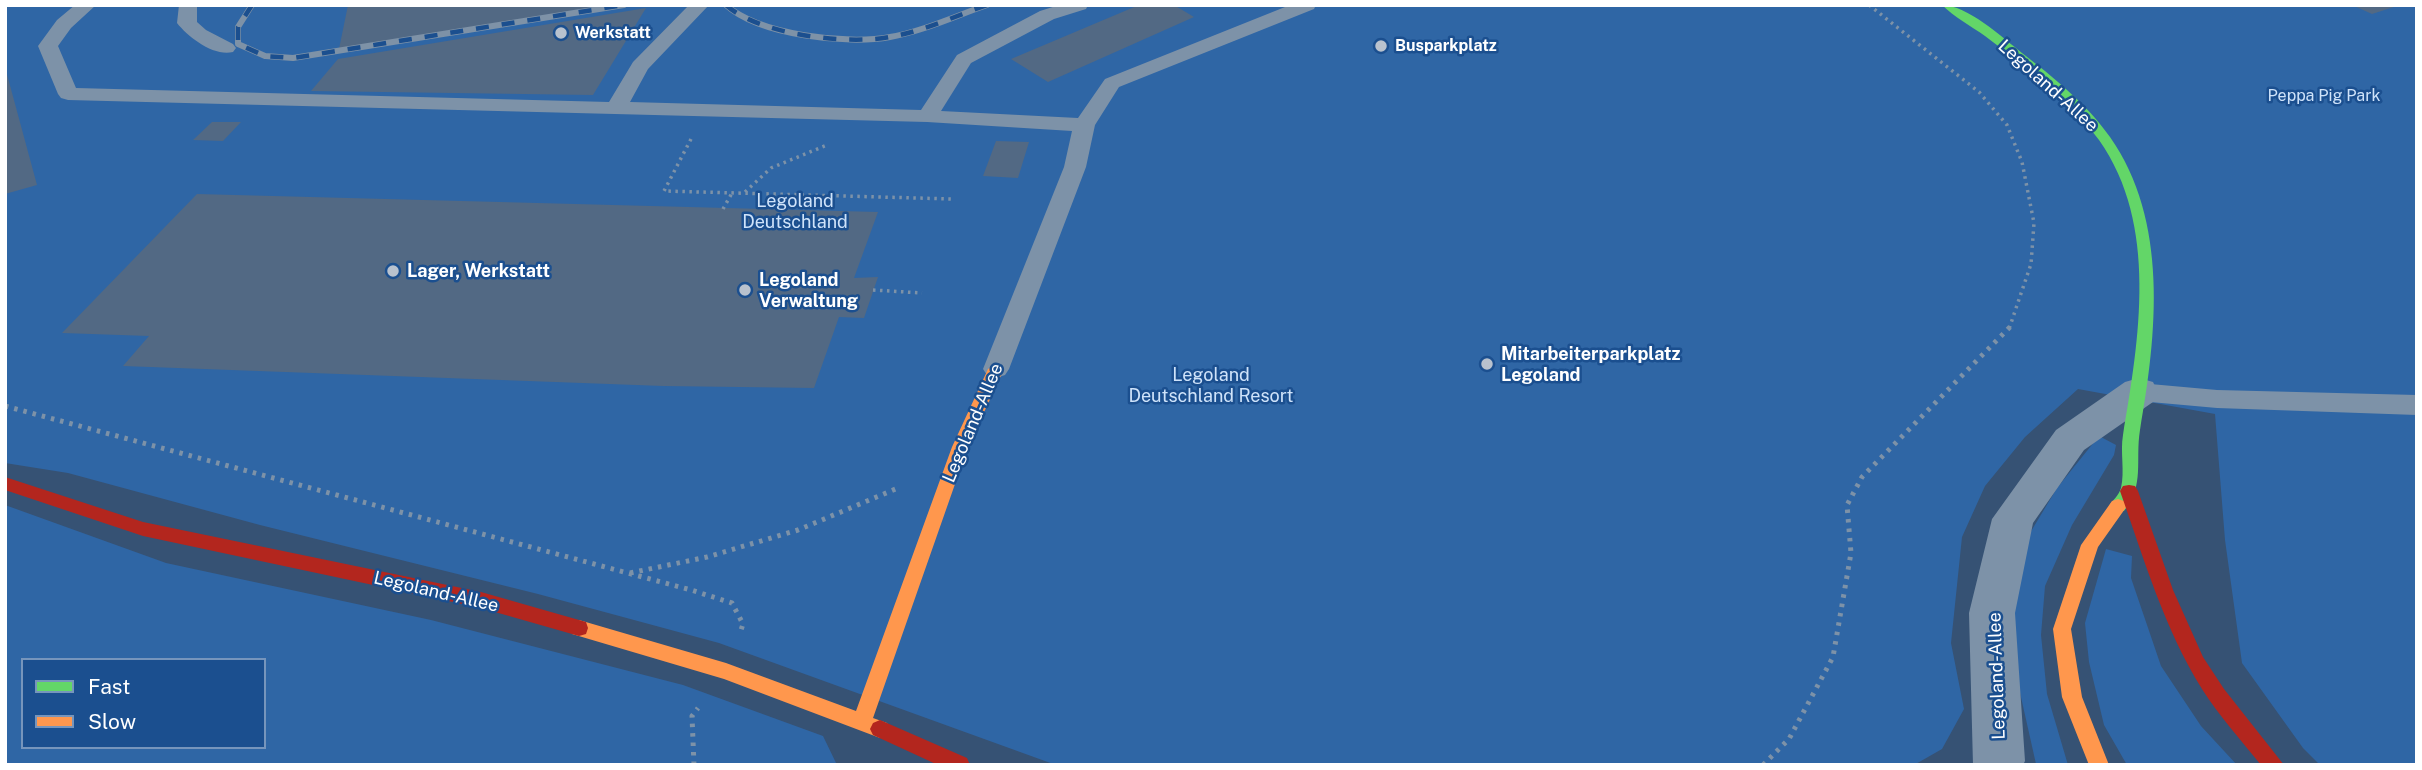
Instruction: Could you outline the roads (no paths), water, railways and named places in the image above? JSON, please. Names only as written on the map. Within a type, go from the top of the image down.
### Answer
[{"type":"street","name":"Legoland-Allee","points":[[1947,5],[2013,50],[2063,95],[2105,139],[2135,197],[2144,247],[2147,288],[2139,392],[2129,449],[2129,491]]},
{"type":"street","name":"Legoland-Allee","points":[[862,721],[960,447],[996,369]]},
{"type":"street","name":"Legoland-Allee","points":[[1998,765],[2000,761],[1992,614],[2013,519],[2070,440],[2139,392]]},
{"type":"street","name":"Legoland-Allee","points":[[5,483],[143,529],[481,600],[726,671],[862,721],[960,765]]},
{"type":"street","points":[[2099,765],[2072,697],[2062,629],[2090,545],[2129,491]]},
{"type":"street","points":[[2129,491],[2174,613],[2202,671],[2235,719],[2274,765]]},
{"type":"lane","points":[[87,5],[64,24],[48,46],[68,94],[927,116],[1084,125],[1112,83],[1307,5]]},
{"type":"lane","points":[[188,5],[187,23],[199,34],[226,48]]},
{"type":"lane","points":[[616,108],[640,66],[700,5]]},
{"type":"lane","points":[[927,116],[964,59],[1047,15],[1079,5]]},
{"type":"lane","name":"Legoland-Allee","points":[[996,369],[1075,167],[1084,125]]},
{"type":"lane","points":[[2139,392],[2217,400],[2417,405]]},
{"type":"railway","points":[[252,5],[238,27],[238,44],[265,56],[293,58],[624,5]]},
{"type":"railway","points":[[726,5],[760,24],[781,30],[851,40],[903,34],[987,5]]},
{"type":"place","name":"Werkstatt","points":[[561,33]]},
{"type":"place","name":"Busparkplatz","points":[[1381,46]]},
{"type":"place","name":"Lager, Werkstatt","points":[[393,271]]},
{"type":"place","name":"Legoland Verwaltung","points":[[745,290]]},
{"type":"place","name":"Mitarbeiterparkplatz Legoland","points":[[1487,364]]},
{"type":"park label","name":"Peppa Pig Park","points":[[2324,96]]},
{"type":"park label","name":"Legoland Deutschland","points":[[795,211]]},
{"type":"park label","name":"Legoland Deutschland Resort","points":[[1211,385]]}]
